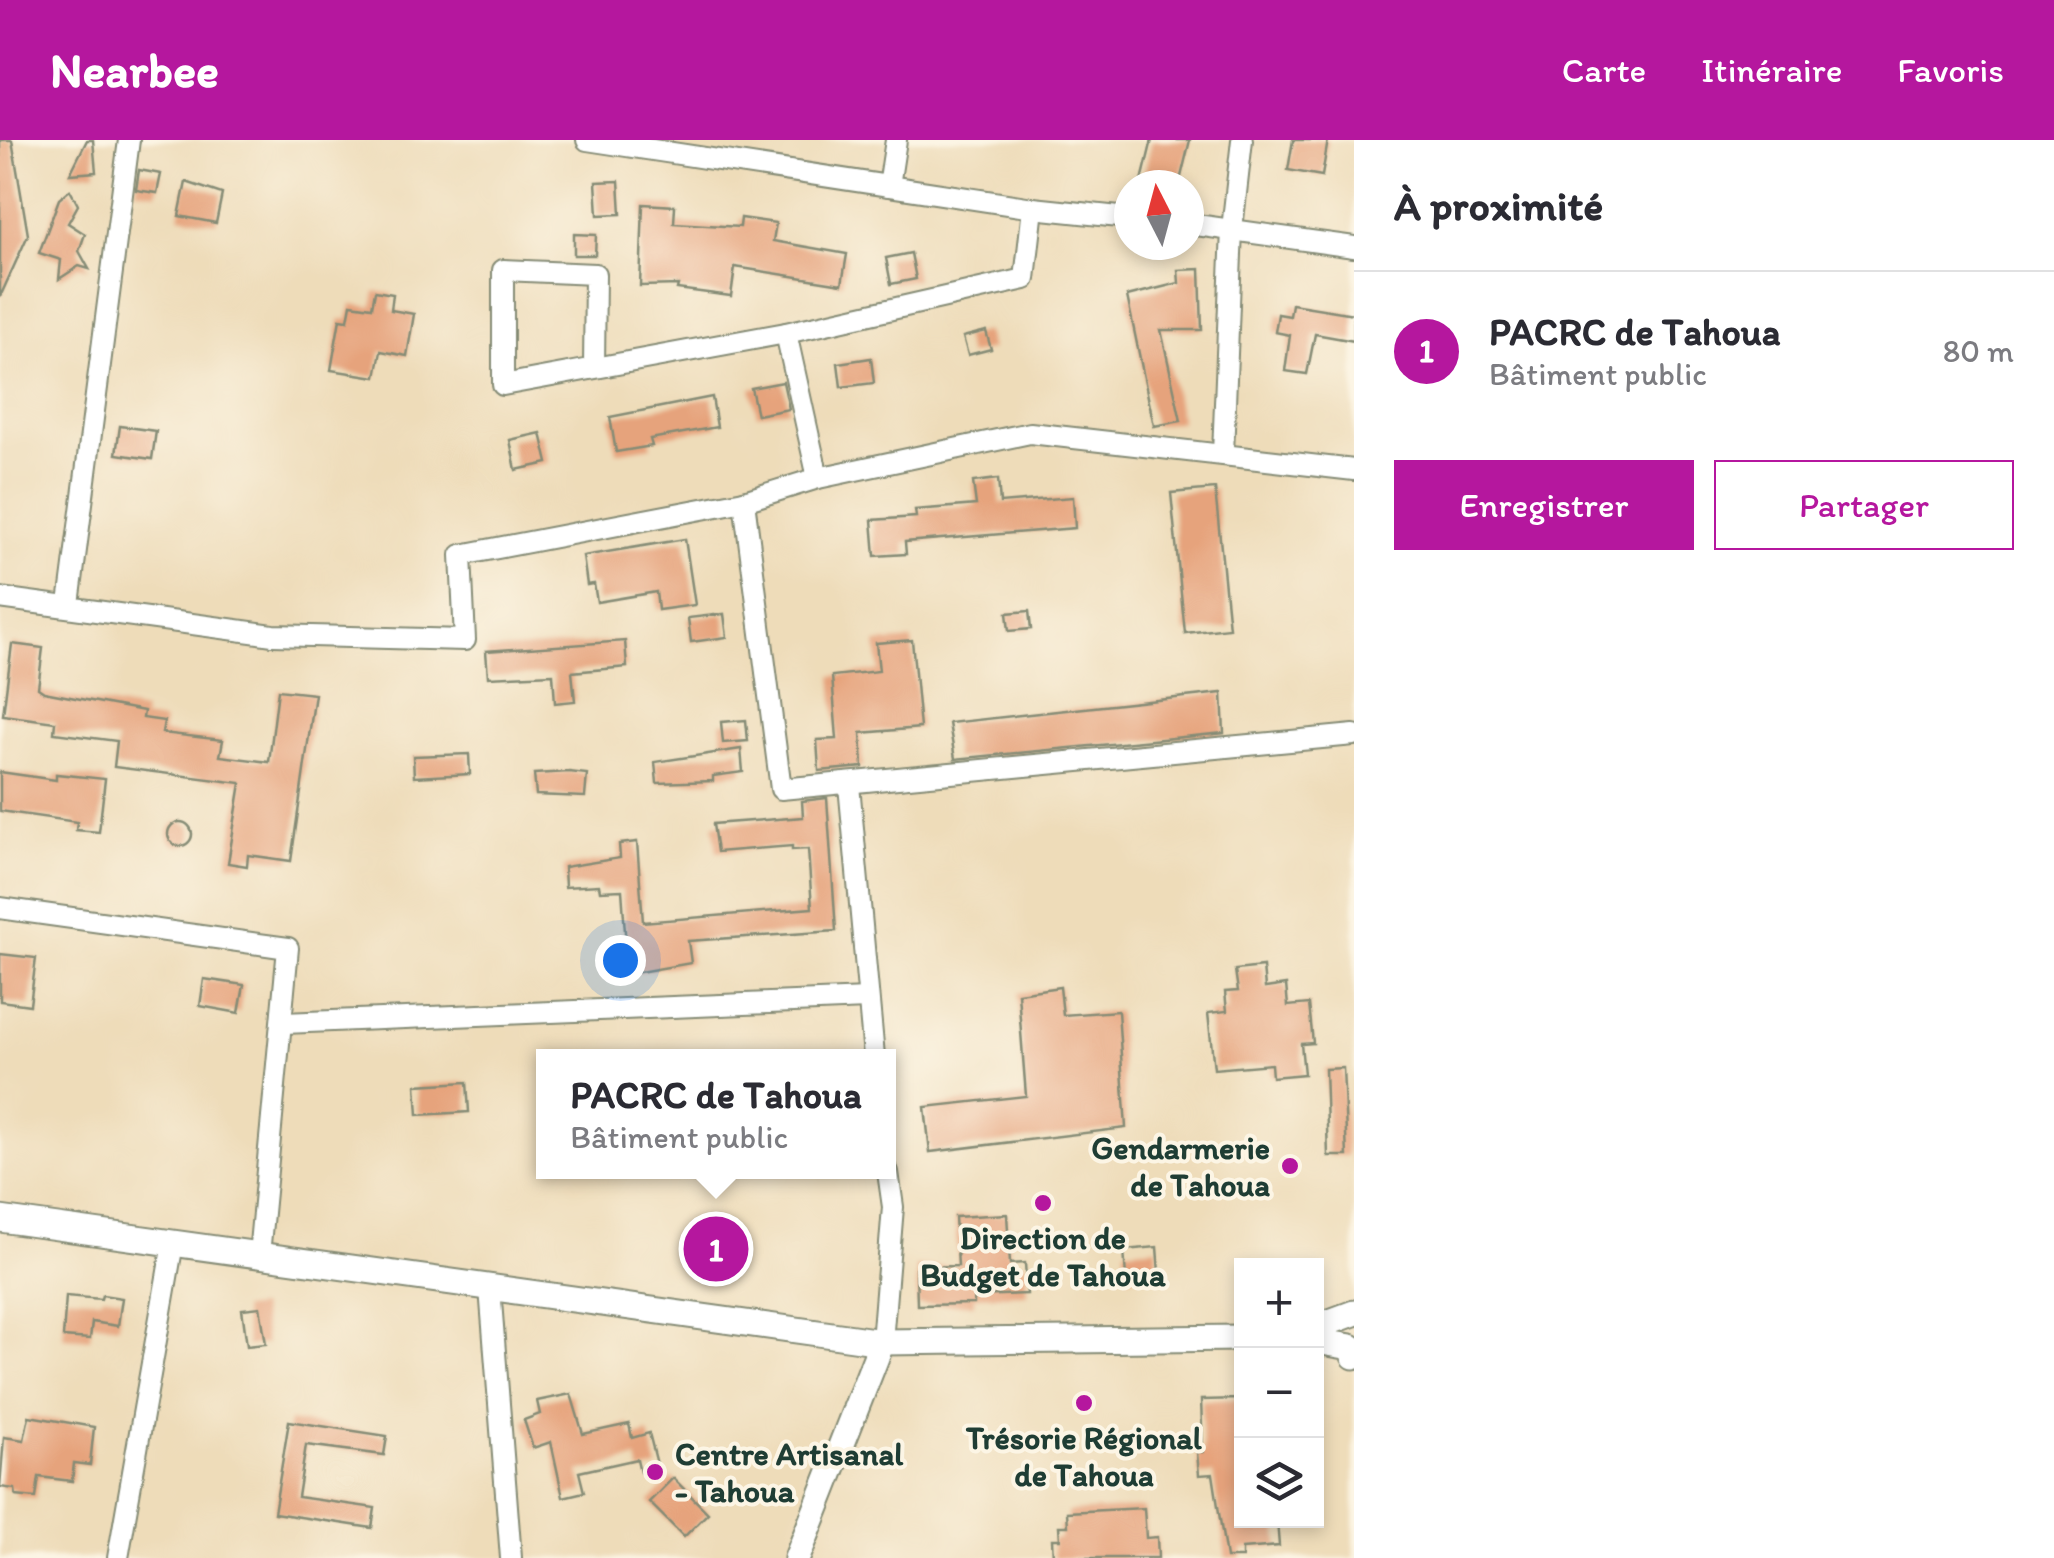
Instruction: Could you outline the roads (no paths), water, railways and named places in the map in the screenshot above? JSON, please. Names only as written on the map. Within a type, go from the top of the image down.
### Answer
[{"type":"street","points":[[69,604],[129,140]]},
{"type":"street","points":[[587,140],[1033,208],[1114,216]]},
{"type":"street","points":[[889,186],[896,140]]},
{"type":"street","points":[[1223,454],[1232,229],[1242,140]]},
{"type":"street","points":[[594,367],[596,274],[502,270],[503,384],[786,333],[1026,279],[1033,208]]},
{"type":"street","points":[[1204,226],[1354,247]]},
{"type":"street","points":[[786,333],[818,478]]},
{"type":"street","points":[[0,598],[69,604],[274,635],[465,640],[461,555],[744,501],[818,478],[1030,433],[1354,470]]},
{"type":"street","points":[[744,501],[781,789],[1354,734]]},
{"type":"street","points":[[849,785],[873,1049]]},
{"type":"street","points":[[0,908],[288,948],[284,1023],[258,1255]]},
{"type":"street","points":[[284,1023],[868,999]]},
{"type":"street","points":[[797,1558],[882,1342],[893,1207],[889,1179]]},
{"type":"street","points":[[0,1219],[882,1342],[1234,1338]]},
{"type":"street","points":[[118,1558],[174,1243]]},
{"type":"street","points":[[490,1288],[511,1558]]},
{"type":"street","points":[[1324,1324],[1354,1314]]},
{"type":"street","points":[[1353,1352],[1347,1333],[1354,1314]]},
{"type":"street","points":[[1324,1343],[1353,1352]]},
{"type":"place","name":"Gendarmerie de Tahoua","points":[[1290,1166]]},
{"type":"place","name":"Direction de Budget de Tahoua","points":[[1043,1203]]},
{"type":"place","name":"PACRC de Tahoua","points":[[716,1249]]},
{"type":"place","name":"Trésorie Régional de Tahoua","points":[[1084,1403]]},
{"type":"place","name":"Centre Artisanal - Tahoua","points":[[655,1472]]}]
